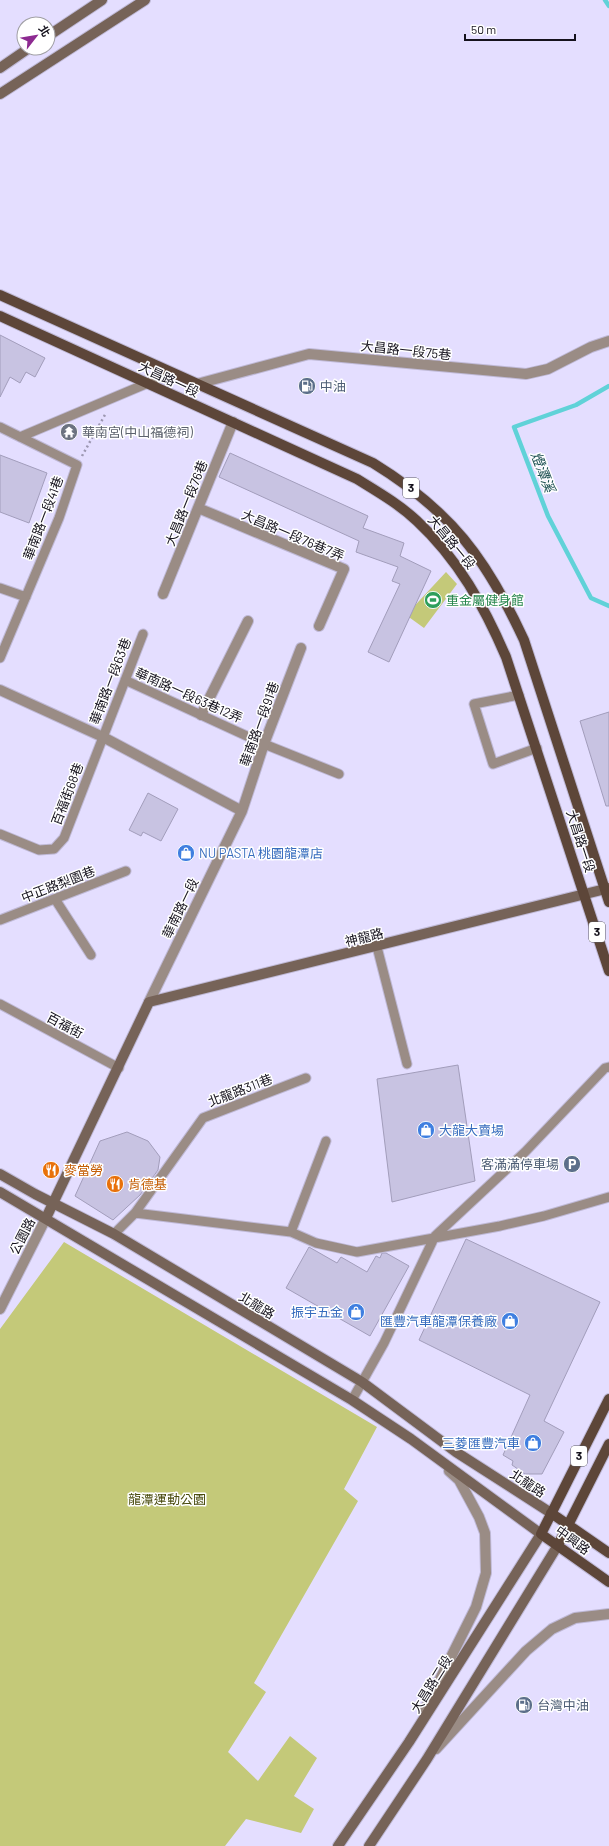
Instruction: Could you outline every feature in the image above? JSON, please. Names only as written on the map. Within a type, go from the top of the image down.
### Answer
[{"type":"main road","points":[[56,31],[102,0]]},
{"type":"main road","points":[[0,94],[145,0]]},
{"type":"main road","points":[[0,68],[17,56]]},
{"type":"main road","name":"大昌路一段","points":[[0,296],[373,463],[405,482],[460,532],[487,568],[506,601],[524,640],[607,889],[609,902]]},
{"type":"main road","name":"大昌路一段","points":[[0,316],[357,479],[390,500],[416,521],[446,551],[470,584],[489,619],[506,657],[609,971]]},
{"type":"main road","name":"神龍路","points":[[149,1002],[377,947],[607,889]]},
{"type":"main road","name":"華南路一段","points":[[46,1218],[119,1068],[149,1002]]},
{"type":"main road","name":"北龍路","points":[[0,1174],[114,1234],[362,1382],[456,1452],[551,1513]]},
{"type":"main road","points":[[0,1192],[352,1400],[411,1439],[542,1534]]},
{"type":"main road","name":"3","points":[[542,1534],[551,1513],[609,1399]]},
{"type":"main road","name":"3","points":[[558,1545],[609,1444]]},
{"type":"main road","name":"中興路","points":[[551,1513],[609,1554]]},
{"type":"main road","name":"中興路","points":[[542,1534],[609,1582]]},
{"type":"main road","name":"大昌路二段","points":[[338,1846],[409,1742],[542,1534]]},
{"type":"main road","points":[[369,1846],[427,1759],[558,1545]]},
{"type":"street","name":"大昌路一段75巷","points":[[197,384],[309,354],[526,374],[548,369],[591,347],[609,341]]},
{"type":"street","name":"大昌路一段76巷","points":[[163,594],[233,422]]},
{"type":"street","name":"大昌路一段76巷7弄","points":[[198,508],[344,569],[319,626]]},
{"type":"street","points":[[200,715],[248,621]]},
{"type":"street","name":"華南路一段91巷","points":[[242,811],[264,744],[301,648]]},
{"type":"street","points":[[0,690],[102,738],[242,811]]},
{"type":"street","name":"華南路一段","points":[[149,1002],[242,811]]},
{"type":"street","name":"公園路","points":[[0,1309],[46,1218]]},
{"type":"street","points":[[409,1742],[476,1607],[486,1573],[485,1533],[479,1517],[459,1480],[411,1439]]},
{"type":"street","points":[[427,1759],[526,1651],[552,1629],[575,1618],[609,1614]]},
{"type":"lane","points":[[20,437],[148,383],[169,372]]},
{"type":"lane","name":"華南路一段41巷","points":[[0,427],[77,465],[59,518],[0,658]]},
{"type":"lane","points":[[0,588],[26,597]]},
{"type":"lane","name":"華南路一段63巷","points":[[102,738],[142,634]]},
{"type":"lane","name":"華南路一段63巷12弄","points":[[125,680],[264,744],[339,774]]},
{"type":"lane","points":[[519,695],[474,704],[493,764],[537,748]]},
{"type":"lane","name":"百福街68巷","points":[[0,834],[39,850],[54,849],[64,838],[102,738]]},
{"type":"lane","name":"中正路梨園巷","points":[[0,920],[126,871]]},
{"type":"lane","points":[[55,899],[91,955]]},
{"type":"lane","points":[[377,947],[406,1064]]},
{"type":"lane","name":"百福街","points":[[0,1004],[119,1068]]},
{"type":"lane","points":[[352,1400],[384,1343],[435,1236],[525,1152],[605,1068],[609,1067]]},
{"type":"lane","name":"北龍路311巷","points":[[114,1234],[135,1213],[203,1118],[306,1078]]},
{"type":"lane","points":[[291,1232],[326,1141]]},
{"type":"lane","points":[[135,1213],[291,1232],[316,1243],[357,1252],[435,1236],[500,1226],[544,1216],[609,1197]]},
{"type":"path","points":[[77,465],[115,397]]},
{"type":"green space","name":"重金屬健身館","points":[[446,572],[457,584],[424,628],[406,615]]},
{"type":"green space","name":"龍潭運動公園","points":[[64,1242],[377,1427],[344,1489],[358,1501],[254,1683],[266,1692],[228,1752],[258,1781],[290,1736],[317,1758],[294,1796],[314,1809],[301,1833],[246,1819],[225,1846],[0,1846],[0,1329]]},
{"type":"building","points":[[0,335],[45,358],[35,377],[26,372],[20,383],[10,377],[0,397]]},
{"type":"building","points":[[230,453],[368,516],[363,528],[404,543],[400,556],[431,571],[389,662],[368,652],[400,584],[392,581],[398,567],[356,552],[359,541],[219,477]]},
{"type":"building","points":[[0,455],[47,473],[29,523],[0,512]]},
{"type":"building","points":[[609,712],[609,806],[606,806],[580,721]]},
{"type":"building","points":[[148,793],[178,809],[161,841],[143,832],[141,836],[129,830]]},
{"type":"building","name":"大龍大賣場","points":[[458,1065],[475,1181],[392,1202],[377,1079]]},
{"type":"building","name":"肯德基","points":[[127,1132],[148,1141],[160,1157],[158,1170],[140,1195],[113,1220],[75,1196],[100,1141]]},
{"type":"building","name":"匯豐汽車龍潭保養廠","points":[[466,1239],[600,1302],[544,1421],[564,1432],[542,1474],[525,1474],[512,1465],[513,1461],[503,1455],[530,1395],[419,1340]]},
{"type":"building","name":"振宇五金","points":[[309,1247],[337,1263],[341,1257],[367,1272],[376,1256],[380,1258],[382,1253],[386,1253],[409,1266],[370,1336],[286,1288]]},
{"type":"waterway","name":"燈潭溪","points":[[605,0],[609,6]]},
{"type":"waterway","name":"燈潭溪","points":[[609,386],[576,405],[514,427],[548,516],[591,598],[609,606]]},
{"type":"place","name":"中油","points":[[307,386]]},
{"type":"place","name":"華南宮(中山福德祠)","points":[[69,432]]},
{"type":"place","name":"重金屬健身館","points":[[433,600]]},
{"type":"place","name":"NU PASTA 桃園龍潭店","points":[[186,853]]},
{"type":"place","name":"大龍大賣場","points":[[426,1130]]},
{"type":"place","name":"客滿滿停車場","points":[[572,1164]]},
{"type":"place","name":"麥當勞","points":[[51,1170]]},
{"type":"place","name":"肯德基","points":[[115,1184]]},
{"type":"place","name":"振宇五金","points":[[356,1312]]},
{"type":"place","name":"匯豐汽車龍潭保養廠","points":[[510,1321]]},
{"type":"place","name":"三菱匯豐汽車","points":[[533,1443]]},
{"type":"place","name":"台灣中油","points":[[524,1705]]}]
